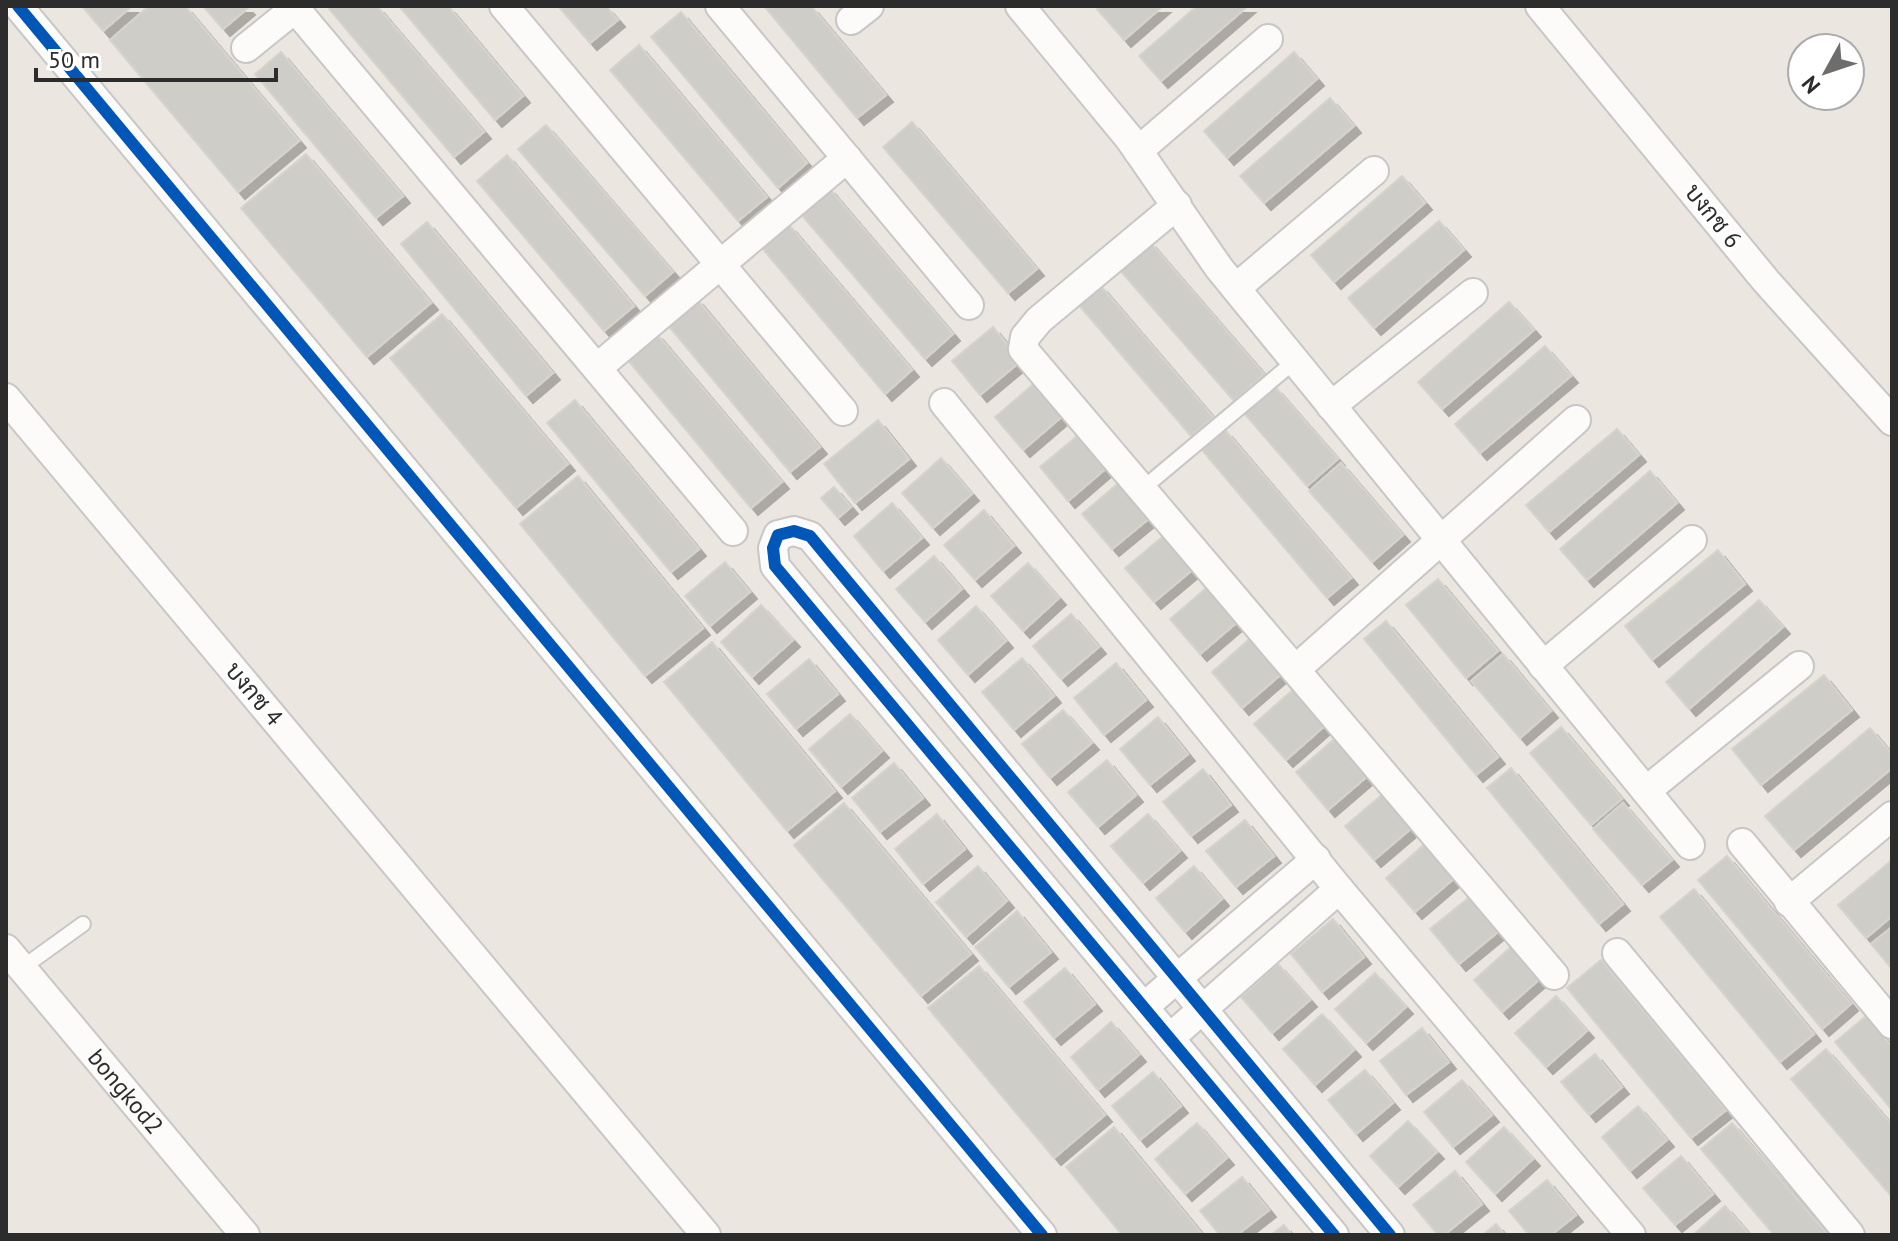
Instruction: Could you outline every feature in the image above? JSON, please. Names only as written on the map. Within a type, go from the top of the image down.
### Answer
[{"type":"street","points":[[18,6],[1042,1235]]},
{"type":"street","points":[[504,6],[843,411]]},
{"type":"street","points":[[720,6],[969,305]]},
{"type":"street","name":"บงกช 6","points":[[1540,6],[1766,281],[1892,421]]},
{"type":"street","points":[[246,48],[295,7],[733,531]]},
{"type":"street","points":[[1035,11],[1236,288],[1690,845]]},
{"type":"street","points":[[1138,151],[1268,39]]},
{"type":"street","points":[[597,368],[847,158]]},
{"type":"street","points":[[1236,288],[1374,171]]},
{"type":"street","points":[[1177,205],[1039,320],[1025,337],[1023,349],[1554,975]]},
{"type":"street","points":[[1331,406],[1473,293]]},
{"type":"street","name":"บงกช 4","points":[[6,398],[706,1235]]},
{"type":"street","points":[[944,403],[1339,889],[1631,1235]]},
{"type":"street","points":[[1296,669],[1576,420]]},
{"type":"street","points":[[1334,1235],[775,566],[773,548],[778,535],[794,531],[810,536],[1390,1235]]},
{"type":"street","points":[[1543,666],[1692,540]]},
{"type":"street","points":[[1646,791],[1799,666]]},
{"type":"street","points":[[1789,902],[1892,816]]},
{"type":"street","points":[[1742,843],[1892,1022]]},
{"type":"street","points":[[1145,1006],[1316,859]]},
{"type":"street","points":[[1171,1037],[1339,889]]},
{"type":"street","points":[[1617,953],[1850,1235]]},
{"type":"street","name":"bongkod2","points":[[14,959],[245,1235]]},
{"type":"lane","points":[[1141,490],[1295,361]]},
{"type":"lane","points":[[14,959],[83,924]]},
{"type":"building","points":[[82,6],[132,6],[103,31]]},
{"type":"building","points":[[149,6],[185,6],[299,141],[238,192],[110,40]]},
{"type":"building","points":[[203,6],[246,6],[248,8],[223,29]]},
{"type":"building","points":[[333,6],[377,6],[484,132],[454,157],[329,9]]},
{"type":"building","points":[[399,6],[448,6],[523,96],[495,120]]},
{"type":"building","points":[[558,6],[606,6],[618,20],[590,43]]},
{"type":"building","points":[[764,6],[811,6],[886,95],[857,118]]},
{"type":"building","points":[[1100,6],[1163,6],[1124,40],[1097,9]]},
{"type":"building","points":[[1197,6],[1248,6],[1161,81],[1139,56]]},
{"type":"building","points":[[681,12],[807,163],[778,188],[651,37]]},
{"type":"building","points":[[639,45],[767,197],[738,221],[610,70]]},
{"type":"building","points":[[281,52],[403,196],[376,218],[255,74]]},
{"type":"building","points":[[1294,52],[1317,79],[1227,158],[1204,131]]},
{"type":"building","points":[[1330,98],[1354,126],[1264,203],[1240,176]]},
{"type":"building","points":[[912,122],[1037,269],[1008,293],[883,147]]},
{"type":"building","points":[[546,125],[673,272],[645,296],[518,149]]},
{"type":"building","points":[[306,154],[431,303],[367,357],[241,208]]},
{"type":"building","points":[[507,155],[634,306],[604,331],[477,181]]},
{"type":"building","points":[[1402,176],[1425,203],[1334,282],[1311,255]]},
{"type":"building","points":[[828,187],[953,334],[925,359],[799,212]]},
{"type":"building","points":[[1439,221],[1464,250],[1374,328],[1348,298]]},
{"type":"building","points":[[427,222],[553,373],[526,396],[401,244]]},
{"type":"building","points":[[789,225],[912,370],[885,394],[762,248]]},
{"type":"building","points":[[1149,241],[1264,374],[1234,401],[1118,268]]},
{"type":"building","points":[[1100,285],[1213,417],[1191,436],[1078,304]]},
{"type":"building","points":[[696,298],[820,447],[790,472],[666,323]]},
{"type":"building","points":[[1509,302],[1534,330],[1442,409],[1418,382]]},
{"type":"building","points":[[442,314],[568,464],[516,508],[390,358]]},
{"type":"building","points":[[993,327],[1021,361],[980,395],[952,361]]},
{"type":"building","points":[[656,333],[782,482],[751,508],[626,358]]},
{"type":"building","points":[[1545,346],[1571,376],[1480,453],[1455,424]]},
{"type":"building","points":[[1037,381],[1065,414],[1023,450],[995,417]]},
{"type":"building","points":[[1275,387],[1338,459],[1307,486],[1244,413]]},
{"type":"building","points":[[575,400],[699,549],[671,572],[547,423]]},
{"type":"building","points":[[878,420],[909,459],[855,503],[824,464]]},
{"type":"building","points":[[1617,429],[1639,455],[1549,532],[1526,505]]},
{"type":"building","points":[[1225,430],[1351,578],[1327,598],[1201,449]]},
{"type":"building","points":[[1082,432],[1110,465],[1068,501],[1040,467]]},
{"type":"building","points":[[941,458],[972,494],[933,528],[902,493]]},
{"type":"building","points":[[1341,463],[1403,535],[1372,562],[1309,491]]},
{"type":"building","points":[[1650,471],[1677,503],[1587,580],[1560,549]]},
{"type":"building","points":[[578,476],[703,628],[645,676],[520,524]]},
{"type":"building","points":[[1122,480],[1152,516],[1112,549],[1082,514]]},
{"type":"building","points":[[834,487],[851,507],[838,518],[821,498]]},
{"type":"building","points":[[892,503],[922,538],[883,571],[854,536]]},
{"type":"building","points":[[984,510],[1014,546],[975,580],[944,545]]},
{"type":"building","points":[[1167,533],[1196,567],[1154,602],[1125,568]]},
{"type":"building","points":[[1718,550],[1745,584],[1652,660],[1625,626]]},
{"type":"building","points":[[934,556],[962,589],[925,622],[896,589]]},
{"type":"building","points":[[725,562],[750,592],[710,626],[685,596]]},
{"type":"building","points":[[1028,563],[1059,598],[1023,631],[991,596]]},
{"type":"building","points":[[1438,579],[1498,651],[1466,678],[1406,605]]},
{"type":"building","points":[[1211,584],[1241,619],[1200,654],[1170,619]]},
{"type":"building","points":[[1759,600],[1783,627],[1689,709],[1666,682]]},
{"type":"building","points":[[761,605],[793,640],[752,677],[721,642]]},
{"type":"building","points":[[976,606],[1006,641],[968,675],[938,640]]},
{"type":"building","points":[[1071,614],[1099,647],[1061,679],[1033,646]]},
{"type":"building","points":[[1386,621],[1498,757],[1476,775],[1364,639]]},
{"type":"building","points":[[1254,635],[1285,671],[1242,708],[1212,672]]},
{"type":"building","points":[[712,642],[835,791],[787,831],[664,682]]},
{"type":"building","points":[[1503,654],[1551,711],[1520,738],[1471,681]]},
{"type":"building","points":[[1022,658],[1054,696],[1014,730],[982,692]]},
{"type":"building","points":[[809,659],[838,694],[796,729],[767,694]]},
{"type":"building","points":[[1116,663],[1146,700],[1104,735],[1074,698]]},
{"type":"building","points":[[1824,675],[1852,710],[1761,785],[1732,749]]},
{"type":"building","points":[[1296,687],[1328,723],[1286,760],[1254,724]]},
{"type":"building","points":[[1063,710],[1092,743],[1050,778],[1022,744]]},
{"type":"building","points":[[850,714],[882,751],[841,787],[809,749]]},
{"type":"building","points":[[1158,717],[1188,754],[1150,785],[1120,749]]},
{"type":"building","points":[[1561,727],[1622,799],[1591,825],[1530,753]]},
{"type":"building","points":[[1870,728],[1892,754],[1892,768],[1794,850],[1765,816]]},
{"type":"building","points":[[1338,736],[1370,774],[1328,810],[1296,772]]},
{"type":"building","points":[[1107,760],[1136,795],[1098,827],[1068,792]]},
{"type":"building","points":[[894,763],[923,798],[880,832],[852,798]]},
{"type":"building","points":[[1511,768],[1623,904],[1599,924],[1487,788]]},
{"type":"building","points":[[1203,769],[1231,805],[1191,836],[1163,802]]},
{"type":"building","points":[[1384,793],[1413,827],[1374,860],[1345,826]]},
{"type":"building","points":[[844,803],[971,954],[921,996],[794,845]]},
{"type":"building","points":[[1623,803],[1672,860],[1642,885],[1593,829]]},
{"type":"building","points":[[937,814],[965,849],[923,884],[895,849]]},
{"type":"building","points":[[1148,814],[1180,851],[1143,883],[1111,846]]},
{"type":"building","points":[[1245,820],[1274,856],[1236,887],[1206,851]]},
{"type":"building","points":[[1427,842],[1457,876],[1415,912],[1386,878]]},
{"type":"building","points":[[1727,856],[1851,1004],[1822,1029],[1698,880]]},
{"type":"building","points":[[1892,860],[1892,916],[1866,938],[1838,905]]},
{"type":"building","points":[[978,866],[1007,901],[966,937],[936,902]]},
{"type":"building","points":[[1194,866],[1222,899],[1185,932],[1156,898]]},
{"type":"building","points":[[1694,889],[1814,1034],[1780,1062],[1660,917]]},
{"type":"building","points":[[1471,896],[1499,931],[1459,964],[1430,929]]},
{"type":"building","points":[[1017,911],[1051,952],[1009,987],[975,947]]},
{"type":"building","points":[[1333,919],[1364,957],[1322,992],[1291,954]]},
{"type":"building","points":[[1892,927],[1892,969],[1871,944]]},
{"type":"building","points":[[1512,946],[1541,978],[1502,1012],[1474,980]]},
{"type":"building","points":[[1601,960],[1726,1110],[1691,1138],[1567,988]]},
{"type":"building","points":[[1278,964],[1310,1000],[1272,1033],[1241,997]]},
{"type":"building","points":[[979,966],[1105,1115],[1054,1158],[928,1008]]},
{"type":"building","points":[[1065,968],[1095,1004],[1054,1038],[1024,1002]]},
{"type":"building","points":[[1375,973],[1406,1007],[1366,1043],[1335,1009]]},
{"type":"building","points":[[1556,996],[1587,1031],[1546,1067],[1515,1033]]},
{"type":"building","points":[[1322,1014],[1354,1050],[1315,1085],[1283,1049]]},
{"type":"building","points":[[1866,1016],[1892,1047],[1892,1110],[1835,1042]]},
{"type":"building","points":[[1111,1022],[1139,1055],[1098,1090],[1071,1057]]},
{"type":"building","points":[[1422,1028],[1449,1062],[1406,1095],[1380,1061]]},
{"type":"building","points":[[1826,1049],[1892,1125],[1892,1197],[1791,1079]]},
{"type":"building","points":[[1595,1054],[1622,1087],[1589,1115],[1561,1082]]},
{"type":"building","points":[[1365,1070],[1393,1103],[1356,1134],[1328,1100]]},
{"type":"building","points":[[1153,1072],[1181,1106],[1140,1140],[1112,1106]]},
{"type":"building","points":[[1462,1080],[1492,1115],[1453,1147],[1424,1112]]},
{"type":"building","points":[[1638,1106],[1667,1140],[1630,1171],[1602,1137]]},
{"type":"building","points":[[1408,1121],[1437,1152],[1398,1187],[1370,1156]]},
{"type":"building","points":[[1197,1123],[1227,1158],[1185,1194],[1155,1159]]},
{"type":"building","points":[[1732,1123],[1828,1235],[1774,1235],[1701,1149]]},
{"type":"building","points":[[1114,1127],[1203,1235],[1122,1235],[1066,1167]]},
{"type":"building","points":[[1504,1127],[1533,1159],[1495,1194],[1466,1162]]},
{"type":"building","points":[[1681,1156],[1713,1194],[1675,1225],[1643,1188]]},
{"type":"building","points":[[1455,1171],[1482,1204],[1444,1235],[1438,1235],[1413,1205]]},
{"type":"building","points":[[1242,1177],[1269,1210],[1237,1235],[1220,1235],[1200,1211]]},
{"type":"building","points":[[1547,1180],[1576,1215],[1551,1235],[1529,1235],[1509,1211]]},
{"type":"building","points":[[1725,1206],[1750,1235],[1693,1235]]},
{"type":"building","points":[[1496,1224],[1505,1235],[1483,1235]]},
{"type":"building","points":[[1284,1225],[1292,1235],[1271,1235]]},
{"type":"cycle path","points":[[18,6],[1042,1235]]},
{"type":"cycle path","points":[[1334,1235],[775,566],[773,548],[778,535],[794,531],[810,536],[1390,1235]]}]
